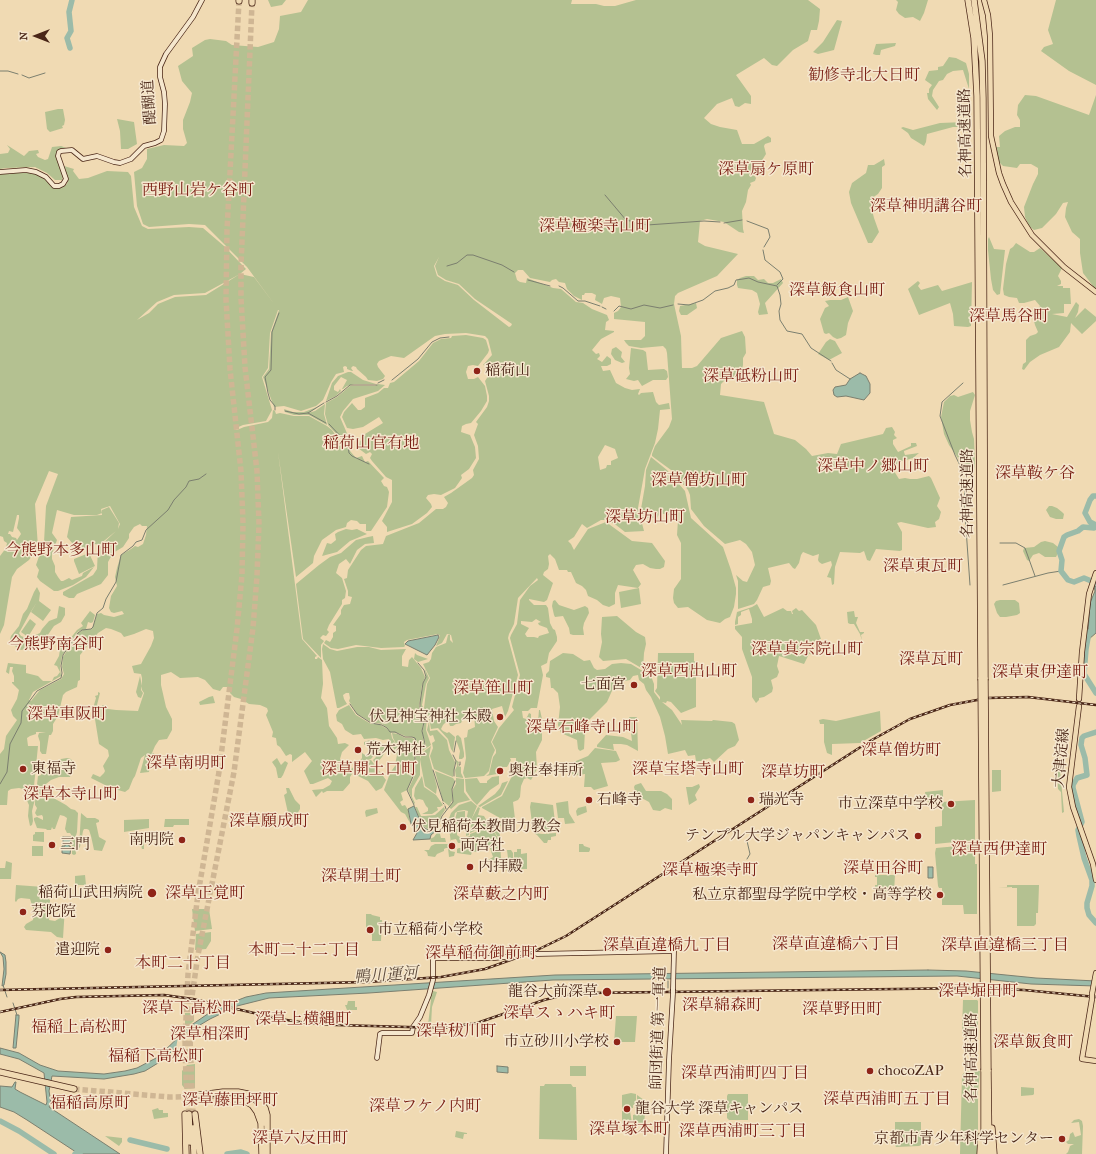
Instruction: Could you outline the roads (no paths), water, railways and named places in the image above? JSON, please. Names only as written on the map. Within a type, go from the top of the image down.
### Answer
[{"type":"highway","name":"名神高速道路","points":[[968,0],[974,38],[977,96],[986,1070],[984,1088],[984,1154]]},
{"type":"highway","name":"名神高速道路","points":[[974,0],[981,53],[983,98],[983,679]]},
{"type":"highway","points":[[0,1069],[42,1082]]},
{"type":"highway","name":"名神高速道路","points":[[986,1070],[988,1082],[989,1154]]},
{"type":"highway","points":[[0,1072],[74,1089]]},
{"type":"highway","points":[[988,1082],[994,1154]]},
{"type":"highway","points":[[980,1154],[984,1088]]},
{"type":"highway","points":[[234,1092],[227,1094],[224,1098],[245,1101],[252,1105],[259,1115],[264,1154]]},
{"type":"highway","points":[[200,1095],[243,1092],[253,1096],[265,1108],[268,1123],[264,1154]]},
{"type":"highway","points":[[259,1106],[264,1118],[264,1154]]},
{"type":"highway","points":[[186,1154],[191,1114]]},
{"type":"highway","points":[[190,1154],[191,1114]]},
{"type":"highway","points":[[191,1114],[194,1154]]},
{"type":"highway","points":[[191,1114],[200,1154]]},
{"type":"main road","name":"醍醐道","points":[[0,172],[24,170],[36,172],[46,177],[53,185],[59,186],[63,184],[66,179],[58,156],[59,152],[61,151],[72,150],[82,159],[97,156],[120,163],[131,159],[144,146],[161,140],[164,131],[165,104],[164,92],[160,77],[160,67],[166,54],[193,17],[202,0]]},
{"type":"main road","points":[[984,0],[988,15],[990,36],[991,136],[999,173],[1003,184],[1014,208],[1032,235],[1064,266],[1096,292]]},
{"type":"main road","points":[[1079,699],[1085,621],[1089,594],[1096,573]]},
{"type":"main road","name":"大津淀線","points":[[1078,706],[1069,787],[1073,807],[1093,864],[1096,880]]},
{"type":"main road","name":"師団街道 第一軍道","points":[[377,1058],[380,1034],[412,1033],[413,1027],[422,1012],[433,982],[433,958],[485,958],[515,956],[530,952],[538,954],[672,951],[673,991],[666,1154]]},
{"type":"main road","points":[[1096,973],[1082,1059],[1096,1061]]},
{"type":"waterway","points":[[70,48],[67,38],[71,31],[69,12],[72,0]]},
{"type":"waterway","points":[[0,71],[8,71],[18,74]]},
{"type":"waterway","points":[[22,75],[29,78],[45,73]]},
{"type":"waterway","points":[[605,195],[626,220],[647,225],[704,221],[720,222]]},
{"type":"waterway","points":[[724,223],[742,220]]},
{"type":"waterway","points":[[747,221],[768,229],[770,237],[764,247]]},
{"type":"waterway","points":[[763,250],[765,260],[780,272],[783,279],[777,285]]},
{"type":"waterway","points":[[447,266],[457,263],[467,255],[473,255],[502,265],[514,272]]},
{"type":"waterway","points":[[678,304],[689,305],[703,300],[715,291],[734,285],[736,280],[749,278],[758,282],[777,286],[781,304],[779,311],[780,320],[787,331],[802,334],[811,348],[831,361]]},
{"type":"waterway","points":[[528,280],[550,286]]},
{"type":"waterway","points":[[559,286],[578,301],[585,301],[600,306]]},
{"type":"waterway","points":[[614,311],[619,306],[631,309],[644,305],[660,308],[673,305]]},
{"type":"waterway","points":[[602,307],[606,309]]},
{"type":"waterway","points":[[275,410],[275,406],[270,400],[265,377],[271,370],[272,332],[279,313]]},
{"type":"waterway","points":[[392,380],[418,359],[432,342],[440,338],[449,337]]},
{"type":"waterway","points":[[832,363],[836,370],[850,379]]},
{"type":"waterway","points":[[378,383],[384,380]]},
{"type":"waterway","points":[[963,383],[942,402],[940,416],[955,455],[966,478],[964,500],[970,585]]},
{"type":"waterway","points":[[326,402],[337,396],[350,385],[377,385]]},
{"type":"waterway","points":[[285,411],[299,414],[308,413],[324,403]]},
{"type":"waterway","points":[[308,413],[326,423]]},
{"type":"waterway","points":[[329,424],[345,441]]},
{"type":"waterway","points":[[346,444],[348,446],[349,453],[352,456],[369,464]]},
{"type":"waterway","points":[[0,784],[7,772],[10,744],[21,723],[22,711],[37,691],[61,678],[63,655],[78,633],[82,630],[91,629],[93,627],[97,613],[103,608],[106,599],[116,582],[121,555],[136,542],[142,540],[146,530],[168,510],[189,481],[199,479],[206,474]]},
{"type":"waterway","points":[[1096,496],[1093,496],[1090,500],[1085,513],[1090,522],[1094,524],[1094,528],[1083,527],[1078,531],[1067,535],[1064,537],[1059,551],[1062,560],[1061,571],[1068,580],[1074,582],[1084,578],[1096,583]]},
{"type":"waterway","points":[[1000,543],[1016,543],[1025,548],[1035,576]]},
{"type":"waterway","points":[[1003,585],[1061,571]]},
{"type":"waterway","points":[[1089,632],[1084,674],[1096,693]]},
{"type":"waterway","points":[[418,663],[424,670],[426,677],[423,683],[420,703],[420,708],[425,718],[422,731],[425,744],[423,747],[418,749]]},
{"type":"waterway","points":[[350,704],[357,714],[371,723],[382,725],[390,732],[395,732],[405,737],[415,738],[418,749],[415,756],[415,772],[407,790],[414,805]]},
{"type":"waterway","points":[[1096,732],[1082,738],[1081,745],[1085,758],[1087,775],[1077,778],[1073,785],[1082,822],[1078,830],[1079,836],[1084,858],[1092,880],[1087,908],[1089,915],[1096,923]]},
{"type":"waterway","points":[[454,752],[456,741]]},
{"type":"waterway","points":[[453,755],[456,761],[454,776]]},
{"type":"waterway","points":[[433,770],[443,801]]},
{"type":"waterway","points":[[438,826],[442,816],[453,802],[452,789],[455,781]]},
{"type":"waterway","points":[[747,841],[750,854],[747,859]]},
{"type":"waterway","points":[[668,981],[668,988]]},
{"type":"waterway","points":[[3,985],[7,997]]},
{"type":"waterway","points":[[13,1003],[17,1015]]},
{"type":"waterway","points":[[0,1121],[19,1131],[54,1154]]},
{"type":"waterway","points":[[130,1140],[167,1149]]},
{"type":"waterway","points":[[75,1154],[77,1152],[80,1154]]},
{"type":"waterway","points":[[227,1154],[241,1152],[247,1154]]},
{"type":"tunnel","points":[[189,1114],[185,1040],[188,974],[198,894],[219,772],[237,629],[242,575],[243,523],[241,471],[230,369],[226,299],[227,230],[239,1]]},
{"type":"tunnel","points":[[193,1114],[190,1038],[192,996],[198,955],[234,772],[253,628],[257,576],[259,524],[257,471],[245,367],[241,298],[241,265],[252,3]]},
{"type":"tunnel","points":[[74,1089],[169,1097],[239,1096],[248,1098],[259,1106]]},
{"type":"railway","points":[[0,990],[368,982],[441,977],[485,969],[533,952],[566,936],[870,741],[910,719],[950,705],[988,698],[1028,697],[1096,705]]},
{"type":"railway","points":[[0,1012],[76,997],[164,995],[193,999],[280,1019],[306,1023],[443,1028],[477,1023],[544,1000],[568,994],[586,993],[975,988],[1024,990],[1096,997]]},
{"type":"place","name":"稲荷山","points":[[477,371]]},
{"type":"place","name":"七面宮","points":[[634,685]]},
{"type":"place","name":"伏見神宝神社 本殿","points":[[500,717]]},
{"type":"place","name":"荒木神社","points":[[358,750]]},
{"type":"place","name":"東福寺","points":[[23,769]]},
{"type":"place","name":"奥社奉拝所","points":[[500,771]]},
{"type":"place","name":"石峰寺","points":[[589,800]]},
{"type":"place","name":"瑞光寺","points":[[751,800]]},
{"type":"place","name":"市立深草中学校","points":[[951,804]]},
{"type":"place","name":"伏見稲荷本教間力教会","points":[[403,827]]},
{"type":"place","name":"テンプル大学ジャパンキャンパス","points":[[918,836]]},
{"type":"place","name":"南明院","points":[[182,840]]},
{"type":"place","name":"三門","points":[[52,845]]},
{"type":"place","name":"両宮社","points":[[452,846]]},
{"type":"place","name":"内拝殿","points":[[470,867]]},
{"type":"place","name":"稲荷山武田病院","points":[[152,893]]},
{"type":"place","name":"私立京都聖母学院中学校・高等学校","points":[[940,895]]},
{"type":"place","name":"芬陀院","points":[[23,912]]},
{"type":"place","name":"市立稲荷小学校","points":[[370,930]]},
{"type":"place","name":"遣迎院","points":[[108,950]]},
{"type":"place","name":"龍谷大前深草","points":[[607,992]]},
{"type":"place","name":"市立砂川小学校","points":[[617,1042]]},
{"type":"place","name":"chocoZAP","points":[[870,1071]]},
{"type":"place","name":"龍谷大学 深草キャンパス","points":[[627,1109]]},
{"type":"place","name":"京都市青少年科学センター","points":[[1062,1139]]},
{"type":"district","name":"勧修寺北大日町","points":[[864,76]]},
{"type":"district","name":"深草扇ケ原町","points":[[766,170]]},
{"type":"district","name":"西野山岩ケ谷町","points":[[198,191]]},
{"type":"district","name":"深草神明講谷町","points":[[926,207]]},
{"type":"district","name":"深草極楽寺山町","points":[[595,227]]},
{"type":"district","name":"深草飯食山町","points":[[837,291]]},
{"type":"district","name":"深草馬谷町","points":[[1009,317]]},
{"type":"district","name":"深草砥粉山町","points":[[751,377]]},
{"type":"district","name":"稲荷山官有地","points":[[371,444]]},
{"type":"district","name":"深草中ノ郷山町","points":[[873,467]]},
{"type":"district","name":"深草鞍ケ谷","points":[[1035,474]]},
{"type":"district","name":"深草僧坊山町","points":[[699,481]]},
{"type":"district","name":"深草坊山町","points":[[645,518]]},
{"type":"district","name":"今熊野本多山町","points":[[61,551]]},
{"type":"district","name":"深草東瓦町","points":[[923,567]]},
{"type":"district","name":"今熊野南谷町","points":[[56,645]]},
{"type":"district","name":"深草真宗院山町","points":[[807,650]]},
{"type":"district","name":"深草瓦町","points":[[931,660]]},
{"type":"district","name":"深草西出山町","points":[[689,672]]},
{"type":"district","name":"深草東伊達町","points":[[1040,673]]},
{"type":"district","name":"深草笹山町","points":[[493,689]]},
{"type":"district","name":"深草車阪町","points":[[67,715]]},
{"type":"district","name":"深草石峰寺山町","points":[[582,728]]},
{"type":"district","name":"深草僧坊町","points":[[901,751]]},
{"type":"district","name":"深草南明町","points":[[186,764]]},
{"type":"district","name":"深草開土口町","points":[[369,770]]},
{"type":"district","name":"深草宝塔寺山町","points":[[688,770]]},
{"type":"district","name":"深草坊町","points":[[793,773]]},
{"type":"district","name":"深草本寺山町","points":[[71,795]]},
{"type":"district","name":"深草願成町","points":[[269,822]]},
{"type":"district","name":"深草西伊達町","points":[[999,850]]},
{"type":"district","name":"深草田谷町","points":[[883,869]]},
{"type":"district","name":"深草極楽寺町","points":[[710,871]]},
{"type":"district","name":"深草開土町","points":[[361,877]]},
{"type":"district","name":"深草正覚町","points":[[205,894]]},
{"type":"district","name":"深草藪之内町","points":[[501,895]]},
{"type":"district","name":"深草直違橋六丁目","points":[[836,945]]},
{"type":"district","name":"深草直違橋九丁目","points":[[667,946]]},
{"type":"district","name":"深草直違橋三丁目","points":[[1005,946]]},
{"type":"district","name":"本町二十二丁目","points":[[304,951]]},
{"type":"district","name":"深草稲荷御前町","points":[[481,954]]},
{"type":"district","name":"本町二十丁目","points":[[183,964]]},
{"type":"district","name":"深草堀田町","points":[[978,992]]},
{"type":"district","name":"深草綿森町","points":[[722,1006]]},
{"type":"district","name":"深草下高松町","points":[[190,1009]]},
{"type":"district","name":"深草野田町","points":[[842,1010]]},
{"type":"district","name":"深草スゝハキ町","points":[[559,1014]]},
{"type":"district","name":"深草上横縄町","points":[[303,1020]]},
{"type":"district","name":"福稲上高松町","points":[[79,1028]]},
{"type":"district","name":"深草秡川町","points":[[456,1032]]},
{"type":"district","name":"深草相深町","points":[[210,1035]]},
{"type":"district","name":"深草飯食町","points":[[1033,1043]]},
{"type":"district","name":"福稲下高松町","points":[[156,1057]]},
{"type":"district","name":"深草西浦町四丁目","points":[[745,1074]]},
{"type":"district","name":"深草西浦町五丁目","points":[[887,1100]]},
{"type":"district","name":"深草藤田坪町","points":[[230,1101]]},
{"type":"district","name":"福稲高原町","points":[[90,1104]]},
{"type":"district","name":"深草フケノ内町","points":[[425,1107]]},
{"type":"district","name":"深草塚本町","points":[[629,1130]]},
{"type":"district","name":"深草西浦町三丁目","points":[[743,1132]]},
{"type":"district","name":"深草六反田町","points":[[300,1139]]},
{"type":"water label","name":"鴨川運河","points":[[386,976]]}]
